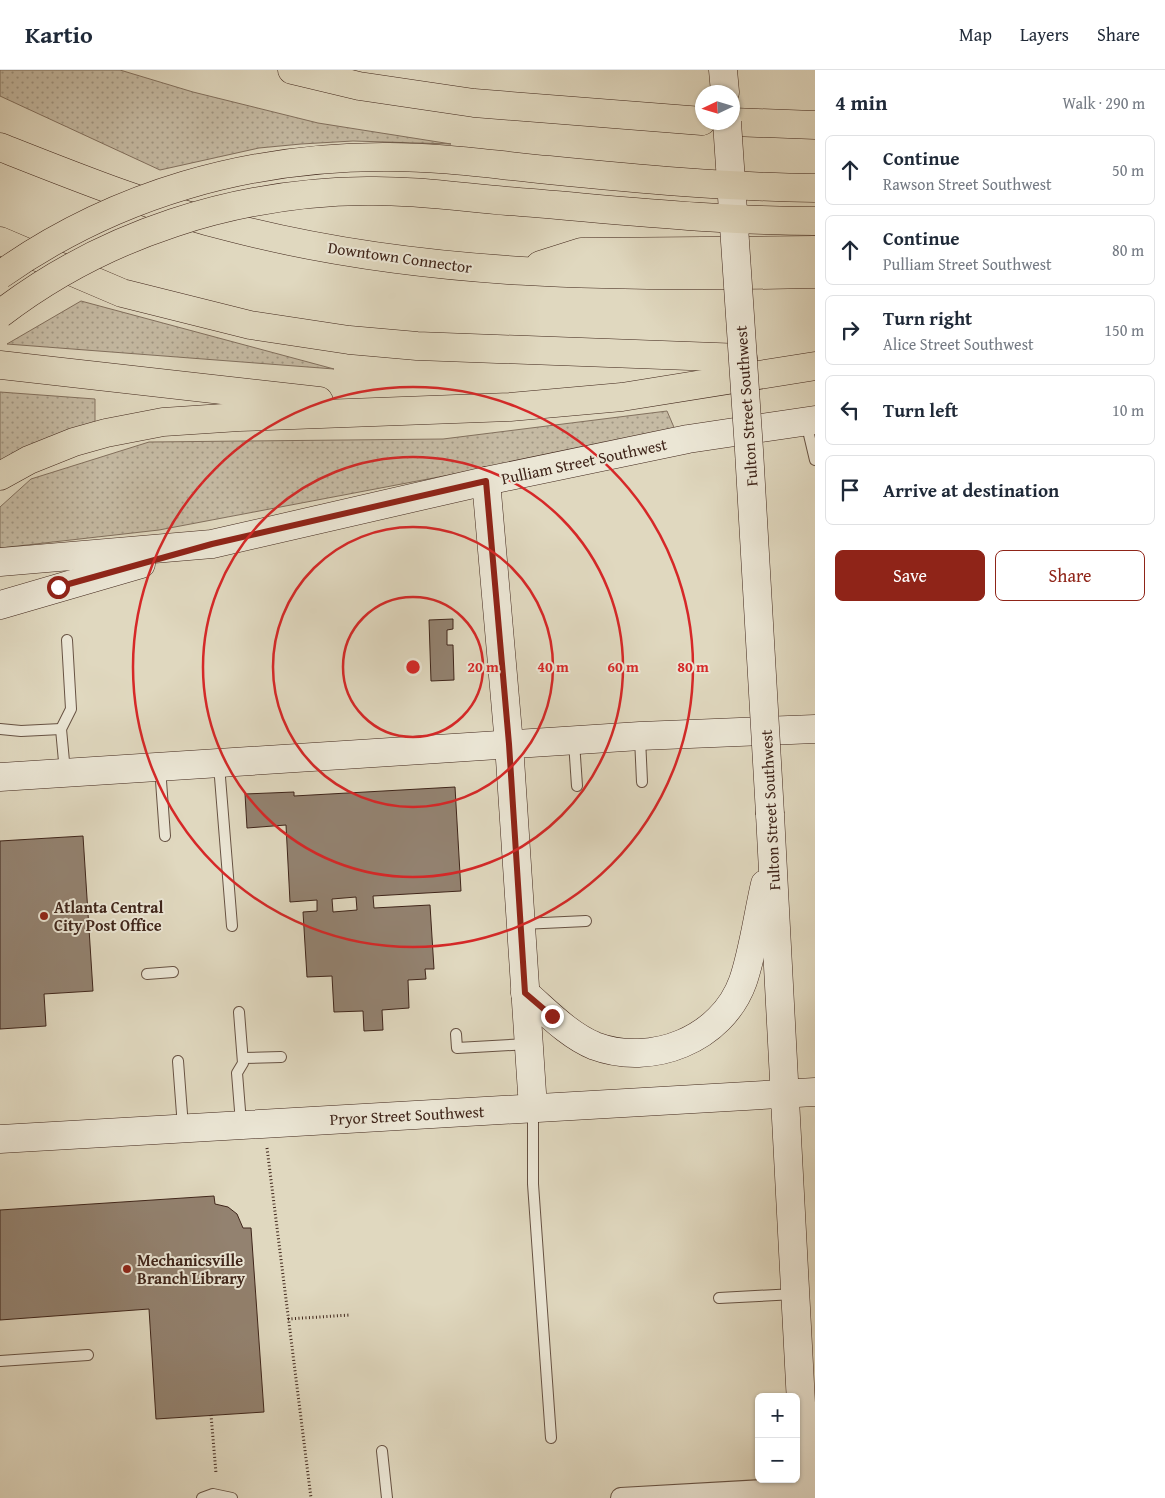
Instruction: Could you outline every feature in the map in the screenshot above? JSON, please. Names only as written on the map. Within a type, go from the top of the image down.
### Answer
[{"type":"highway","points":[[292,70],[358,86],[474,103],[695,120]]},
{"type":"highway","points":[[740,122],[815,124]]},
{"type":"highway","name":"Downtown Connector","points":[[0,147],[106,189],[233,228],[332,249],[435,265],[524,270],[670,277],[815,274]]},
{"type":"highway","points":[[0,275],[56,239],[120,208],[160,192],[220,175],[280,164],[328,159],[399,157],[692,183],[815,188]]},
{"type":"highway","points":[[0,314],[58,275],[106,250],[156,228],[213,211],[292,196],[369,191],[431,194],[677,215],[815,221]]},
{"type":"highway","points":[[0,241],[122,293],[250,325],[349,340],[417,346],[743,358]]},
{"type":"highway","points":[[524,270],[581,252],[815,250]]},
{"type":"highway","points":[[0,365],[360,406],[440,410]]},
{"type":"highway","points":[[0,476],[29,460],[74,442],[139,426],[239,417],[510,407],[622,396],[815,366]]},
{"type":"main road","points":[[723,70],[724,85]]},
{"type":"main road","name":"Fulton Street Southwest","points":[[728,130],[743,358],[796,1294],[809,1491]]},
{"type":"main road","name":"Pulliam Street Southwest","points":[[0,562],[212,544],[486,481],[688,439],[811,420]]},
{"type":"main road","points":[[486,481],[509,744],[533,1108]]},
{"type":"main road","points":[[0,605],[212,544]]},
{"type":"main road","points":[[0,777],[640,736],[815,729]]},
{"type":"main road","points":[[525,993],[572,1034],[594,1045],[622,1053],[653,1053],[680,1046],[700,1034],[719,1018],[743,981],[772,850]]},
{"type":"main road","name":"Pryor Street Southwest","points":[[0,1139],[815,1092]]},
{"type":"street","points":[[621,1498],[809,1491]]},
{"type":"lane","points":[[811,420],[815,460]]},
{"type":"lane","points":[[65,773],[61,729],[71,708],[67,640]]},
{"type":"lane","points":[[0,729],[21,732],[61,729]]},
{"type":"lane","points":[[640,736],[642,782]]},
{"type":"lane","points":[[574,741],[577,786]]},
{"type":"lane","points":[[218,763],[232,926]]},
{"type":"lane","points":[[160,767],[164,836]]},
{"type":"lane","points":[[520,924],[586,921]]},
{"type":"lane","points":[[147,974],[173,972]]},
{"type":"lane","points":[[239,1012],[243,1063],[238,1073],[252,1124]]},
{"type":"lane","points":[[456,1034],[457,1048],[529,1044]]},
{"type":"lane","points":[[243,1058],[281,1057]]},
{"type":"lane","points":[[178,1061],[183,1128]]},
{"type":"lane","points":[[533,1108],[532,1184],[551,1438]]},
{"type":"lane","points":[[719,1298],[796,1294]]},
{"type":"lane","points":[[0,1362],[88,1355]]},
{"type":"lane","points":[[382,1451],[387,1498]]},
{"type":"lane","points":[[202,1498],[213,1494],[232,1498]]},
{"type":"path","points":[[252,1124],[288,1319],[311,1498]]},
{"type":"path","points":[[288,1319],[350,1315]]},
{"type":"path","points":[[211,1416],[216,1473]]},
{"type":"shaded area","points":[[0,70],[120,70],[193,92],[318,123],[451,144],[353,141],[301,144],[259,148],[160,170],[0,96]]},
{"type":"shaded area","points":[[81,301],[334,369],[7,344]]},
{"type":"shaded area","points":[[0,392],[95,399],[95,423],[0,467]]},
{"type":"shaded area","points":[[667,411],[676,432],[159,530],[0,548],[0,507],[31,479],[149,442],[443,439]]},
{"type":"building","points":[[453,619],[453,629],[447,630],[447,645],[453,645],[454,680],[431,681],[429,620]]},
{"type":"building","points":[[455,787],[461,891],[373,896],[374,908],[430,905],[434,969],[425,969],[426,979],[408,980],[409,1008],[382,1010],[383,1030],[364,1031],[363,1011],[334,1012],[332,976],[307,977],[303,912],[317,911],[317,900],[290,902],[286,825],[247,828],[245,794],[294,792],[294,796]],"holes":[[[356,897],[357,910],[333,912],[332,899]]]},
{"type":"building","name":"Atlanta Central City Post Office","points":[[83,836],[93,991],[44,994],[46,1026],[0,1029],[0,841]]},
{"type":"building","name":"Mechanicsville Branch Library","points":[[214,1196],[215,1204],[228,1207],[237,1214],[243,1228],[251,1228],[264,1412],[156,1419],[149,1309],[0,1320],[0,1210]]},
{"type":"place","name":"Atlanta Central City Post Office","points":[[44,916]]},
{"type":"place","name":"Mechanicsville Branch Library","points":[[127,1269]]},
{"type":"route","points":[[58,587],[212,544],[486,481],[509,744],[525,993],[552,1016]]}]
